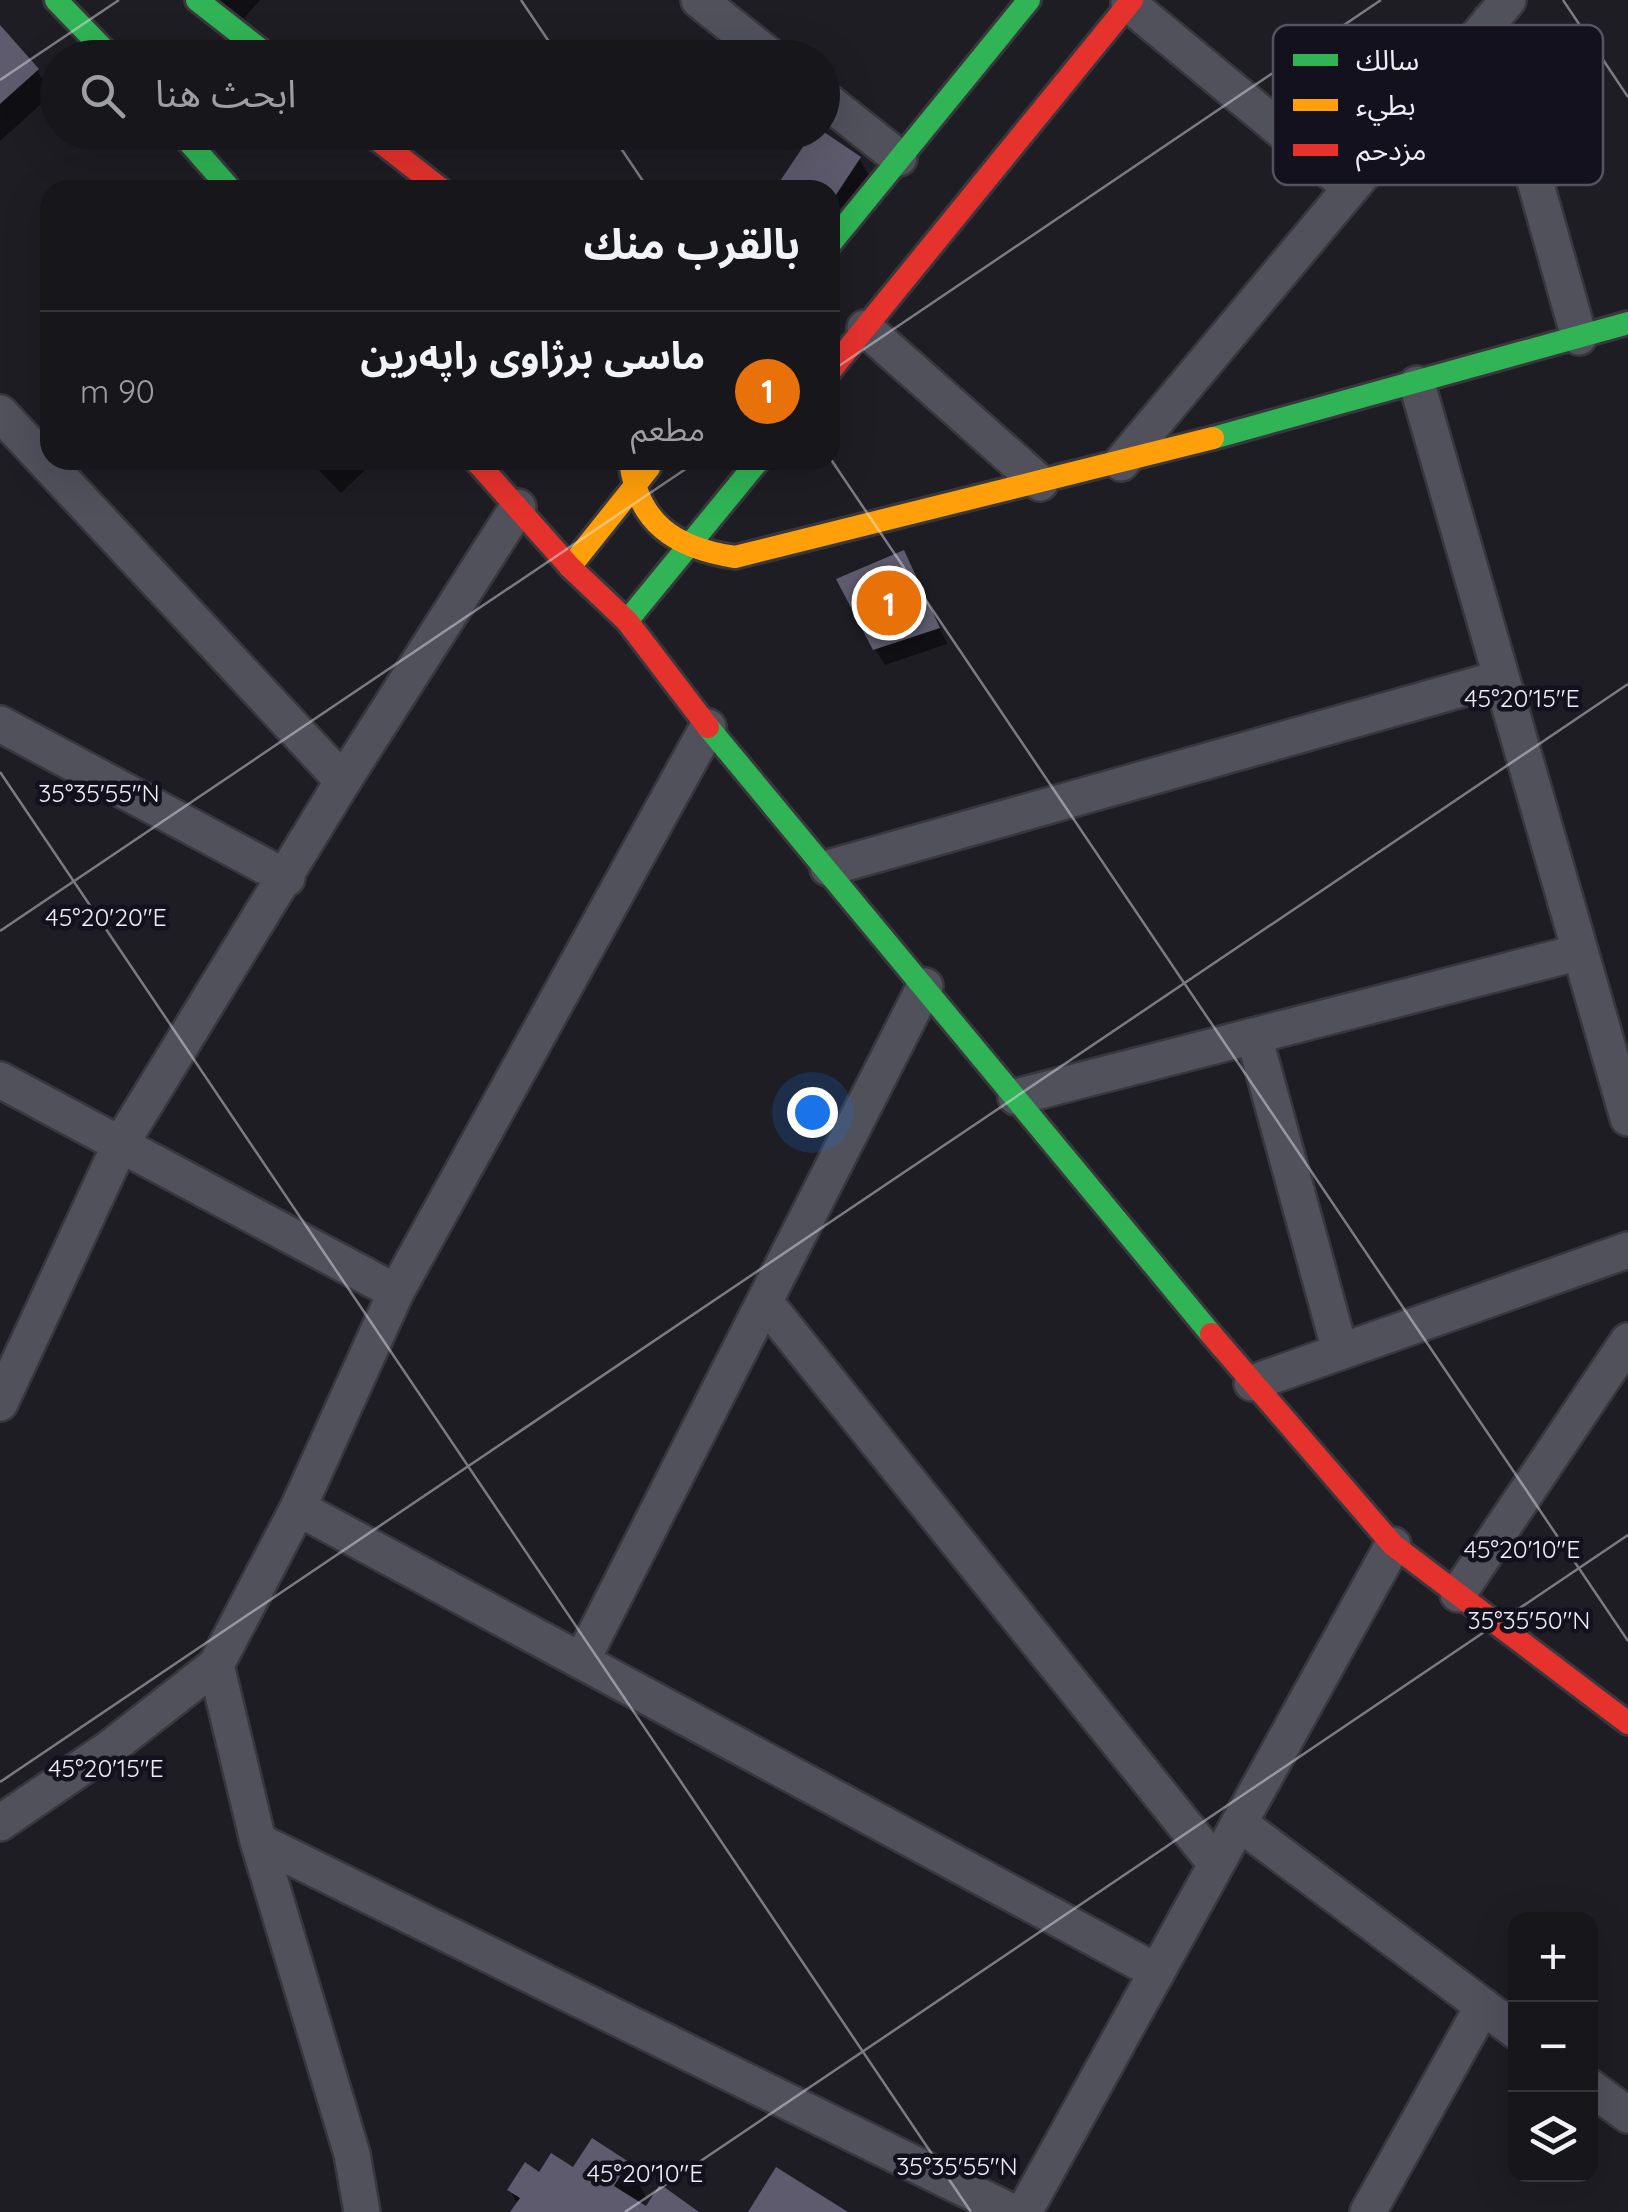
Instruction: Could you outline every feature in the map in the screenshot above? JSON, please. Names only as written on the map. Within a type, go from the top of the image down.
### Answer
[{"type":"street","points":[[56,0],[95,40]]},
{"type":"street","points":[[197,0],[249,40]]},
{"type":"street","points":[[699,0],[749,40]]},
{"type":"street","points":[[840,232],[1028,0]]},
{"type":"street","points":[[840,359],[1130,2],[1273,122]]},
{"type":"street","points":[[840,112],[899,158]]},
{"type":"street","points":[[196,150],[223,180]]},
{"type":"street","points":[[391,150],[429,180]]},
{"type":"street","points":[[1347,185],[1351,188]]},
{"type":"street","points":[[1121,463],[1354,185]]},
{"type":"street","points":[[1542,185],[1579,337]]},
{"type":"street","points":[[630,470],[631,490],[656,526],[688,548],[735,557],[1121,463],[1628,323]]},
{"type":"street","points":[[865,328],[1040,483]]},
{"type":"street","points":[[1417,384],[1628,1118]]},
{"type":"street","points":[[0,412],[40,455]]},
{"type":"street","points":[[54,470],[342,780]]},
{"type":"street","points":[[484,470],[570,567],[627,620],[708,727],[1252,1383],[1393,1545],[1628,1723]]},
{"type":"street","points":[[570,567],[647,470]]},
{"type":"street","points":[[627,620],[751,470]]},
{"type":"street","points":[[0,1403],[120,1145],[286,878],[342,780],[518,508]]},
{"type":"street","points":[[828,868],[1501,678]]},
{"type":"street","points":[[0,724],[286,878]]},
{"type":"street","points":[[0,1823],[110,1748],[216,1665],[298,1508],[396,1292],[708,727]]},
{"type":"street","points":[[1016,1097],[1580,952]]},
{"type":"street","points":[[583,1658],[925,986]]},
{"type":"street","points":[[1254,1036],[1340,1351]]},
{"type":"street","points":[[0,1080],[396,1292]]},
{"type":"street","points":[[1252,1383],[1628,1250]]},
{"type":"street","points":[[765,1302],[1216,1864]]},
{"type":"street","points":[[1458,1594],[1628,1341]]},
{"type":"street","points":[[298,1508],[583,1658],[1157,1972]]},
{"type":"street","points":[[1024,2212],[1393,1545]]},
{"type":"street","points":[[216,1665],[258,1842],[352,2154],[362,2212]]},
{"type":"street","points":[[1239,1823],[1508,2024]]},
{"type":"street","points":[[258,1842],[1012,2212]]},
{"type":"street","points":[[1368,2212],[1482,2006]]},
{"type":"street","points":[[1597,2092],[1628,2115]]},
{"type":"building","points":[[0,25],[39,69],[0,104]]},
{"type":"building","points":[[840,143],[861,157],[840,189],[840,180],[781,180],[801,150],[840,150]]},
{"type":"building","points":[[904,550],[940,628],[873,650],[836,579]]},
{"type":"building","points":[[592,2138],[629,2162],[614,2186],[646,2206],[660,2184],[699,2212],[510,2212],[520,2198],[507,2190],[525,2162],[539,2172],[551,2153],[573,2167]]},
{"type":"building","points":[[776,2167],[848,2212],[748,2212]]},
{"type":"traffic: fast","points":[[56,0],[95,40]]},
{"type":"traffic: fast","points":[[197,0],[248,40]]},
{"type":"traffic: fast","points":[[840,232],[1029,0]]},
{"type":"traffic: fast","points":[[196,150],[222,180]]},
{"type":"traffic: fast","points":[[1213,438],[1628,323]]},
{"type":"traffic: fast","points":[[627,621],[751,470]]},
{"type":"traffic: fast","points":[[708,727],[1211,1334]]},
{"type":"traffic: slow","points":[[632,470],[641,500],[663,529],[694,547],[735,557],[1213,438]]},
{"type":"traffic: slow","points":[[570,567],[647,470]]},
{"type":"traffic: jam","points":[[840,359],[1132,0]]},
{"type":"traffic: jam","points":[[391,150],[429,180]]},
{"type":"traffic: jam","points":[[484,470],[570,567],[627,621],[708,727]]},
{"type":"traffic: jam","points":[[1211,1334],[1393,1545],[1628,1723]]},
{"type":"place","name":"ماسی برژاوی راپەرین","points":[[889,603]]}]
